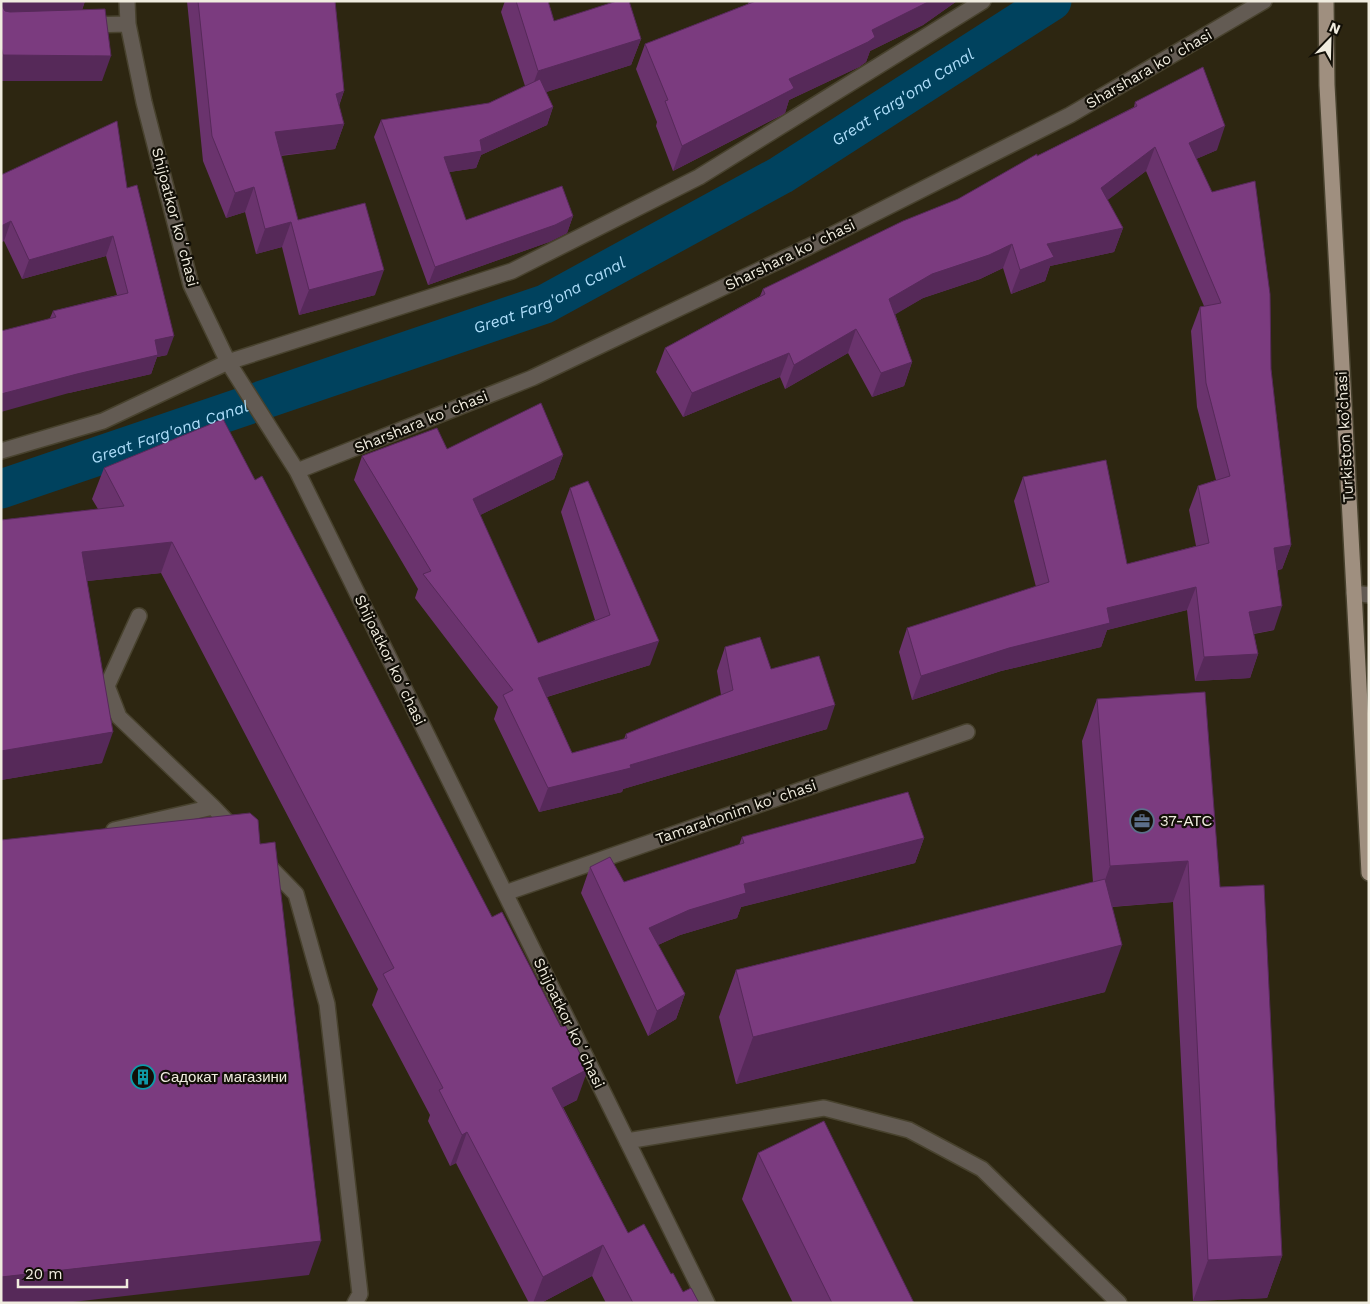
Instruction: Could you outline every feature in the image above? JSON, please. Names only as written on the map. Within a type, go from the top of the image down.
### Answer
[{"type":"main road","name":"Turkiston ko’chasi","points":[[1326,1],[1326,85],[1361,594],[1369,873]]},
{"type":"street","name":"Shijoatkor koʻchasi","points":[[126,1],[128,24],[144,102],[191,285],[228,362],[297,470],[707,1303]]},
{"type":"street","points":[[1,451],[103,421],[228,362],[512,271],[699,177],[983,1]]},
{"type":"street","name":"Sharshara koʻchasi","points":[[297,470],[532,378],[808,247],[1070,115],[1264,1]]},
{"type":"street","points":[[70,26],[128,24]]},
{"type":"street","points":[[138,616],[107,686],[116,710],[120,717],[213,807],[296,894],[326,1004],[360,1294],[355,1303]]},
{"type":"street","name":"Tamarahonim koʻchasi","points":[[504,893],[967,732]]},
{"type":"street","points":[[102,833],[213,807]]},
{"type":"street","points":[[627,1140],[824,1108],[908,1130],[982,1169],[1119,1303]]},
{"type":"building","points":[[198,1],[335,1],[344,91],[336,94],[344,124],[275,132],[298,220],[365,203],[384,270],[309,290],[291,222],[265,229],[254,187],[235,193],[212,136]]},
{"type":"building","points":[[516,1],[548,1],[554,21],[617,1],[629,1],[641,39],[538,71]]},
{"type":"building","points":[[756,1],[930,1],[872,30],[875,37],[868,42],[789,79],[794,88],[791,90],[682,146],[665,101],[668,100],[645,44]]},
{"type":"building","points":[[1,4],[5,11],[10,12],[105,9],[111,56],[3,55],[1,46]]},
{"type":"building","points":[[1203,67],[1225,126],[1189,143],[1212,192],[1255,181],[1270,294],[1271,369],[1291,545],[1274,548],[1282,606],[1249,612],[1258,654],[1204,657],[1196,587],[1107,608],[1110,623],[1009,648],[921,676],[907,628],[1049,582],[1023,477],[1106,460],[1127,564],[1209,543],[1198,486],[1230,476],[1206,383],[1200,307],[1221,303],[1155,147],[1101,188],[1123,228],[1047,244],[1054,257],[1020,270],[1012,244],[989,255],[932,274],[889,299],[912,362],[881,373],[856,329],[794,365],[789,353],[692,393],[665,348],[765,294],[763,289],[903,221],[958,199],[1037,154],[1037,156],[1137,106],[1135,102]]},
{"type":"building","points":[[540,79],[553,107],[480,140],[482,151],[444,157],[466,220],[562,186],[573,216],[555,225],[435,267],[381,120],[489,103]]},
{"type":"building","points":[[117,121],[127,188],[137,185],[174,336],[155,340],[158,355],[1,394],[1,331],[56,317],[53,311],[128,293],[113,236],[29,260],[11,221],[1,226],[1,175]]},
{"type":"building","points":[[541,403],[563,455],[473,499],[538,643],[610,615],[570,488],[588,481],[659,641],[538,678],[572,753],[627,738],[626,734],[733,690],[725,647],[760,637],[771,669],[819,656],[835,705],[630,765],[631,768],[548,788],[503,695],[513,690],[423,574],[431,571],[362,456],[437,428],[447,449]]},
{"type":"building","points":[[223,419],[255,480],[262,476],[492,917],[502,912],[561,1027],[565,1025],[588,1069],[552,1088],[628,1233],[644,1224],[683,1292],[691,1288],[699,1303],[633,1303],[603,1245],[543,1277],[467,1132],[462,1135],[439,1090],[443,1088],[383,974],[394,968],[172,542],[82,552],[113,732],[1,751],[1,520],[124,506],[104,468]]},
{"type":"building","points":[[1205,692],[1220,887],[1264,885],[1282,1256],[1208,1260],[1188,861],[1110,866],[1097,699]]},
{"type":"building","points":[[908,792],[924,838],[744,884],[746,893],[689,910],[649,928],[685,994],[657,1011],[590,867],[610,857],[624,882],[744,843],[742,837]]},
{"type":"building","name":"Садокат магазини","points":[[250,813],[258,820],[260,844],[275,842],[321,1241],[1,1277],[1,840]]},
{"type":"building","points":[[1105,879],[1122,945],[753,1037],[736,970]]},
{"type":"building","points":[[824,1121],[914,1303],[832,1303],[758,1153]]},
{"type":"waterway","name":"Great Farg'ona Canal","points":[[1,489],[545,304],[781,175],[1052,1]]},
{"type":"place","name":"37-АТС","points":[[1142,821]]},
{"type":"place","name":"Садокат магазини","points":[[143,1077]]}]
